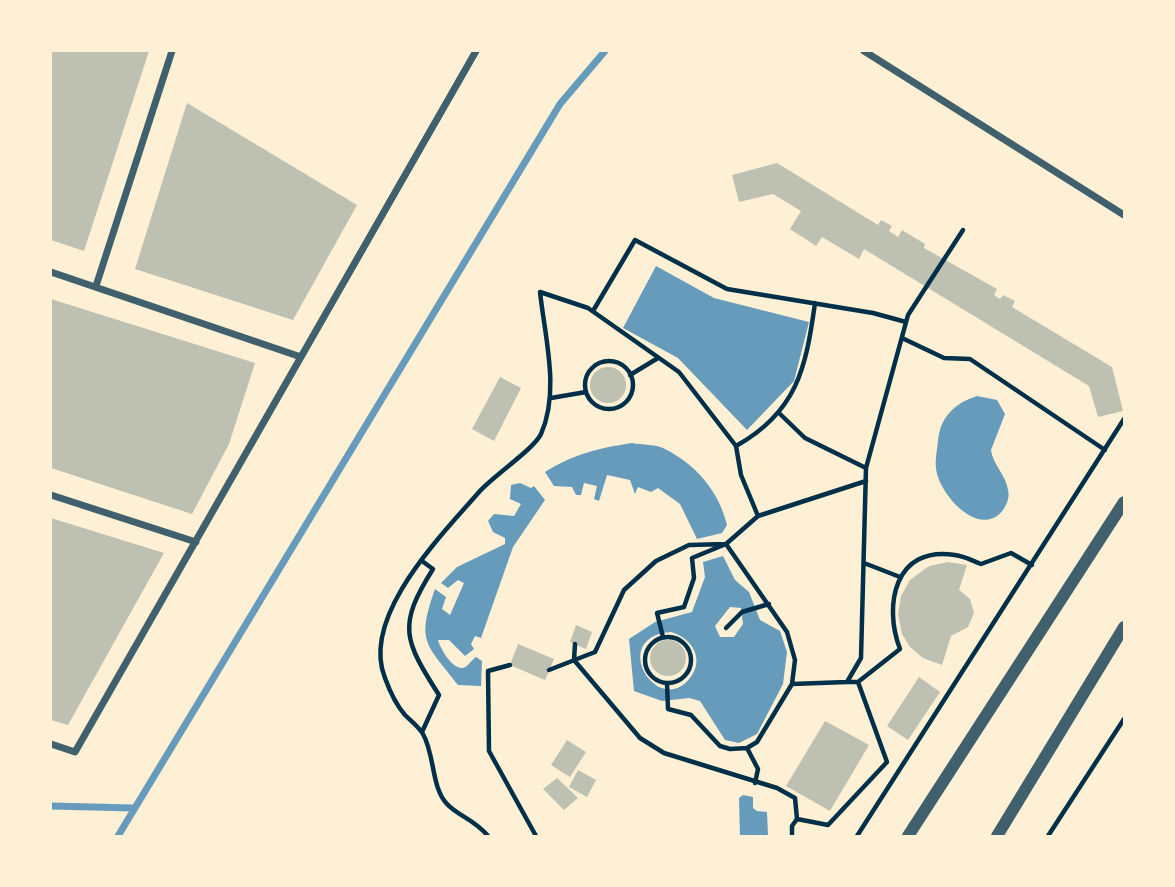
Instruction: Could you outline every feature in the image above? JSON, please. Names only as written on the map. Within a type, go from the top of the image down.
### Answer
[{"type":"street","points":[[96,286],[172,51]]},
{"type":"street","points":[[51,744],[75,752],[476,51]]},
{"type":"street","points":[[864,51],[1124,215]]},
{"type":"street","points":[[51,272],[301,357]]},
{"type":"street","points":[[51,495],[196,542]]},
{"type":"street","points":[[908,836],[1124,502]]},
{"type":"street","points":[[998,836],[1124,627]]},
{"type":"path","points":[[847,682],[862,658],[866,468],[906,322],[963,230]]},
{"type":"path","points":[[592,312],[635,240],[727,289],[815,303],[906,322]]},
{"type":"path","points":[[488,836],[477,822],[448,806],[440,795],[432,753],[422,732],[403,713],[384,676],[380,647],[385,619],[422,561],[487,483],[540,437],[551,398],[540,292],[592,312],[679,373],[736,446],[741,475],[758,516]]},
{"type":"path","points":[[736,446],[761,432],[779,413],[798,384],[808,353],[815,303]]},
{"type":"path","points":[[902,338],[944,358],[970,359],[1105,450]]},
{"type":"path","points":[[630,375],[658,358]]},
{"type":"path","points":[[604,361],[620,363],[630,375],[632,383],[629,397],[617,407],[602,408],[586,392],[586,376],[596,364],[604,361]]},
{"type":"path","points":[[551,398],[586,392]]},
{"type":"path","points":[[779,413],[805,438],[866,468]]},
{"type":"path","points":[[857,836],[1124,419]]},
{"type":"path","points":[[662,635],[657,613],[684,607],[694,578],[692,558],[726,544],[758,516],[866,481]]},
{"type":"path","points":[[668,686],[668,709],[691,715],[720,746],[730,749],[747,748],[757,742],[792,684],[795,660],[787,632],[726,544]]},
{"type":"path","points":[[549,670],[595,652],[624,590],[656,561],[689,545],[726,544]]},
{"type":"path","points":[[792,684],[858,682],[900,649],[890,613],[892,594],[900,577],[915,564],[934,555],[956,555],[981,564],[1011,553],[1032,565]]},
{"type":"path","points":[[422,561],[433,569],[414,599],[407,626],[415,657],[439,695],[422,732]]},
{"type":"path","points":[[864,563],[900,577]]},
{"type":"path","points":[[726,628],[742,612],[769,604]]},
{"type":"path","points":[[662,635],[650,645],[646,666],[654,678],[668,686]]},
{"type":"path","points":[[662,635],[685,643],[691,657],[688,673],[668,686]]},
{"type":"path","points":[[575,644],[574,660],[640,738],[664,753],[777,788],[795,798],[797,819],[792,826],[792,836]]},
{"type":"path","points":[[510,665],[488,671],[489,751],[536,836]]},
{"type":"path","points":[[858,682],[887,762],[900,768]]},
{"type":"path","points":[[1048,836],[1124,719]]},
{"type":"path","points":[[747,748],[758,769],[755,783]]},
{"type":"path","points":[[797,819],[828,825],[887,762]]},
{"type":"water","points":[[656,266],[714,298],[809,322],[794,381],[747,430],[678,358],[623,328]]},
{"type":"water","points":[[977,396],[997,400],[1005,414],[991,450],[1009,493],[1003,510],[994,518],[983,520],[972,517],[952,501],[944,490],[936,465],[939,432],[945,418],[956,407]]},
{"type":"water","points":[[632,443],[662,447],[687,463],[705,480],[718,501],[727,525],[722,533],[697,539],[680,504],[658,488],[651,492],[638,487],[635,494],[630,480],[607,475],[599,501],[594,499],[597,486],[584,483],[581,495],[576,495],[572,487],[554,486],[545,472],[587,453]]},
{"type":"water","points":[[520,483],[531,488],[534,486],[545,500],[513,547],[481,638],[475,636],[471,644],[474,649],[465,656],[449,640],[438,640],[446,657],[457,667],[465,667],[476,657],[482,661],[481,686],[458,685],[427,642],[425,632],[429,607],[435,589],[446,597],[442,609],[450,615],[464,583],[458,580],[448,588],[441,583],[457,567],[505,544],[505,538],[493,532],[488,521],[494,514],[514,516],[521,504],[510,499],[511,485]]},
{"type":"water","points":[[723,556],[735,580],[749,592],[760,620],[780,631],[787,652],[783,684],[757,734],[739,743],[725,740],[700,701],[689,698],[662,701],[634,691],[629,639],[655,622],[692,612],[705,577],[703,562]],"holes":[[[730,607],[741,608],[743,624],[734,637],[720,637],[715,626]],[[671,632],[690,644],[694,650],[696,664],[690,678],[677,688],[665,689],[653,683],[644,672],[640,660],[642,647],[652,637]]]},
{"type":"water","points":[[743,795],[753,797],[753,808],[757,811],[767,812],[768,836],[740,836],[739,798]]},
{"type":"building","points":[[51,51],[149,51],[84,251],[51,240]]},
{"type":"building","points":[[187,103],[357,205],[293,320],[135,269]]},
{"type":"building","points":[[777,163],[878,225],[881,220],[892,226],[889,231],[898,237],[902,230],[925,244],[924,248],[997,289],[994,295],[1000,299],[1003,295],[1015,301],[1012,307],[1112,367],[1123,411],[1098,417],[1089,386],[864,249],[859,259],[822,237],[816,246],[790,229],[801,211],[773,194],[739,202],[732,175]]},
{"type":"building","points":[[51,299],[255,363],[229,444],[192,514],[51,468]]},
{"type":"building","points":[[608,367],[620,373],[626,385],[620,397],[608,403],[596,397],[590,385],[596,373]]},
{"type":"building","points":[[500,377],[521,388],[494,441],[472,429]]},
{"type":"building","points":[[51,518],[164,553],[68,725],[51,720]]},
{"type":"building","points":[[948,562],[967,565],[959,590],[970,599],[974,613],[968,627],[951,636],[942,665],[923,658],[910,647],[902,634],[898,614],[901,596],[910,580],[929,566]]},
{"type":"building","points":[[576,625],[592,632],[586,649],[570,642]]},
{"type":"building","points":[[668,640],[681,645],[686,658],[681,671],[668,676],[655,671],[650,658],[655,645]]},
{"type":"building","points":[[518,644],[554,659],[545,680],[510,665]]},
{"type":"building","points":[[919,677],[940,692],[908,740],[887,726]]},
{"type":"building","points":[[825,721],[869,745],[830,811],[786,786]]},
{"type":"building","points":[[567,740],[586,752],[570,777],[551,765]]},
{"type":"building","points":[[578,770],[596,780],[587,797],[569,787]]},
{"type":"building","points":[[557,778],[578,798],[564,810],[543,789]]},
{"type":"waterway","points":[[118,836],[560,104],[605,51]]},
{"type":"waterway","points":[[51,806],[133,808]]}]
